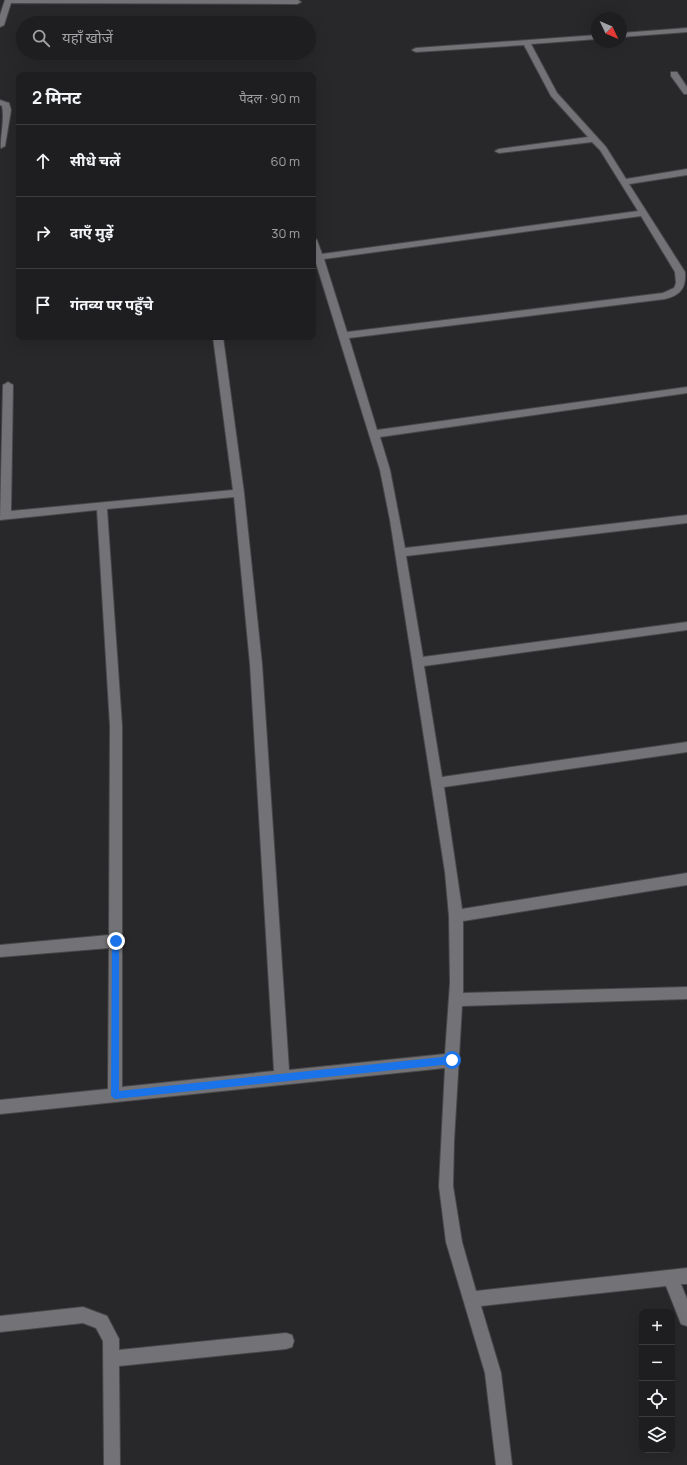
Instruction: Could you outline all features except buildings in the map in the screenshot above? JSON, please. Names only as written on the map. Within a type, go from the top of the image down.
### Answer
[{"type":"street","points":[[0,25],[9,1],[298,2]]},
{"type":"street","points":[[627,35],[687,30]]},
{"type":"street","points":[[416,50],[591,37]]},
{"type":"street","points":[[343,336],[665,296],[677,290],[681,283],[680,272],[595,139],[561,103],[526,42]]},
{"type":"street","points":[[674,74],[687,92]]},
{"type":"street","points":[[0,102],[6,105],[7,110],[1,146]]},
{"type":"street","points":[[499,151],[595,139]]},
{"type":"street","points":[[623,182],[687,172]]},
{"type":"street","points":[[504,1465],[493,1373],[454,1242],[446,1186],[447,1142],[456,1000],[456,916],[452,872],[385,470],[343,336],[316,257],[643,213]]},
{"type":"street","points":[[218,340],[239,492],[261,728],[282,1078]]},
{"type":"street","points":[[8,385],[3,515],[239,492]]},
{"type":"street","points":[[374,434],[687,390]]},
{"type":"street","points":[[102,506],[116,726],[115,1096]]},
{"type":"street","points":[[400,553],[687,519]]},
{"type":"street","points":[[418,662],[687,626]]},
{"type":"street","points":[[437,783],[687,747]]},
{"type":"street","points":[[456,916],[687,879]]},
{"type":"street","points":[[0,951],[116,941]]},
{"type":"street","points":[[456,1000],[687,993]]},
{"type":"street","points":[[0,1107],[452,1060]]},
{"type":"street","points":[[471,1298],[687,1276]]},
{"type":"street","points":[[670,1277],[687,1318]]},
{"type":"street","points":[[0,1324],[84,1315],[101,1322],[111,1339],[112,1465]]},
{"type":"street","points":[[111,1359],[286,1341]]},
{"type":"route","points":[[116,941],[115,1096],[452,1060]]}]
